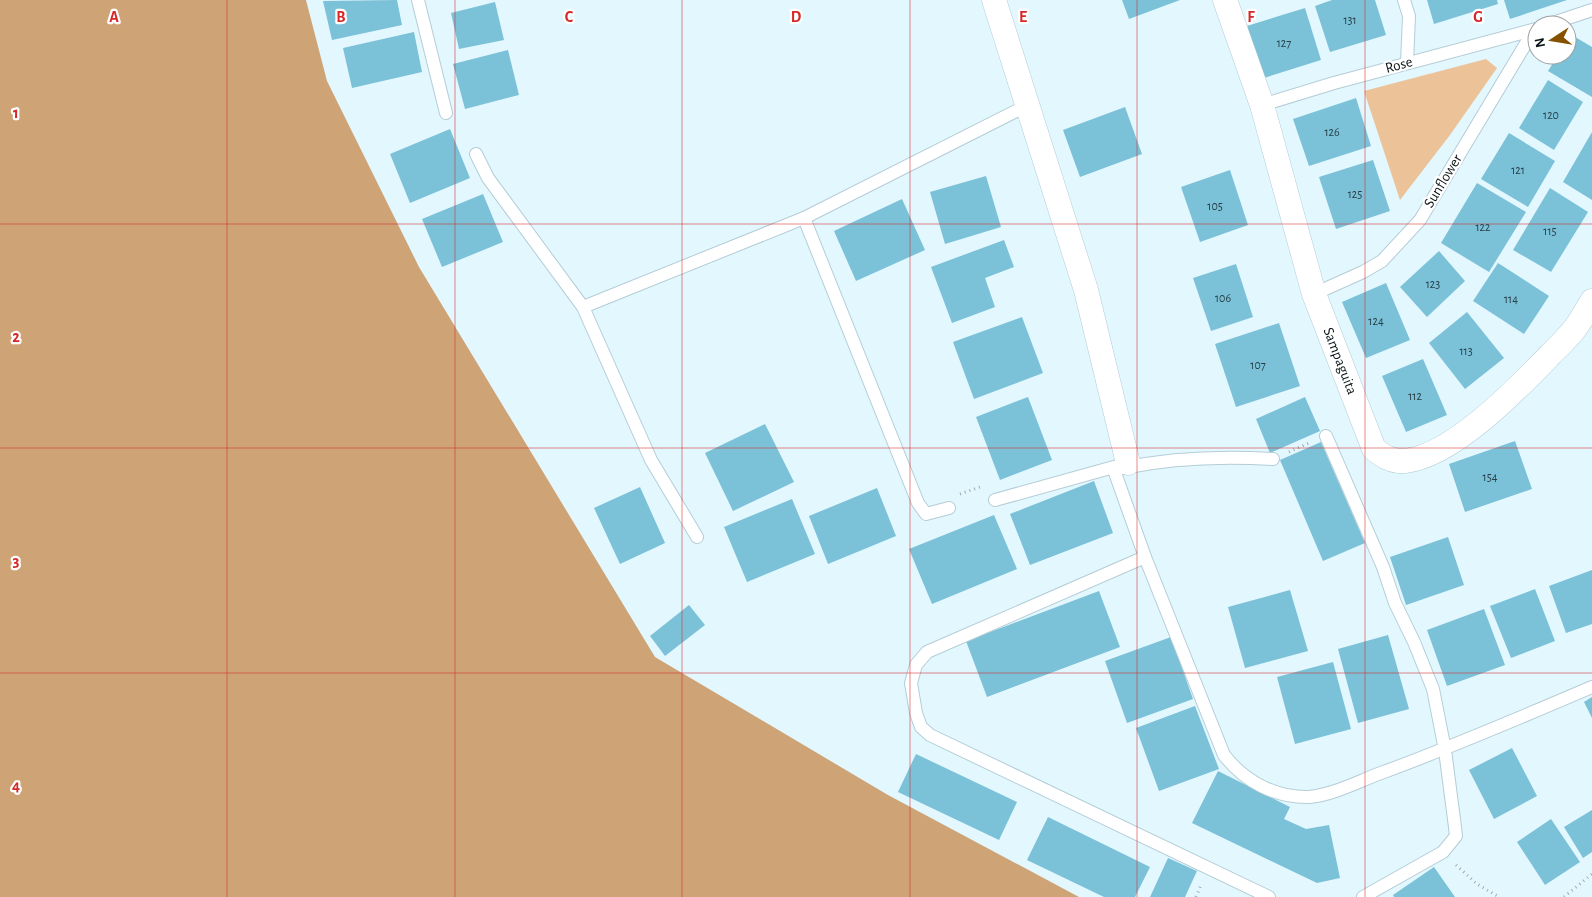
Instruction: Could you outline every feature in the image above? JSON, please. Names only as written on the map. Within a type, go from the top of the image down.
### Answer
[{"type":"street","points":[[994,0],[1086,290],[1121,466]]},
{"type":"street","name":"Sampaguita","points":[[1225,0],[1262,105],[1314,294],[1374,449],[1387,458],[1405,461],[1429,454],[1454,440],[1522,384],[1576,328],[1592,301]]},
{"type":"lane","points":[[418,0],[446,113]]},
{"type":"lane","points":[[1404,0],[1409,16],[1407,63]]},
{"type":"lane","points":[[1570,15],[1589,7]]},
{"type":"lane","name":"Rose","points":[[1262,105],[1407,63],[1527,31]]},
{"type":"lane","name":"Sunflower","points":[[1314,294],[1363,272],[1382,261],[1420,220],[1527,42]]},
{"type":"lane","points":[[583,307],[804,218],[1028,105]]},
{"type":"lane","points":[[476,154],[488,178],[583,307],[651,460],[697,537]]},
{"type":"lane","points":[[804,218],[918,503],[926,514],[949,508]]},
{"type":"lane","points":[[1326,436],[1433,689],[1445,750],[1456,836],[1443,852],[1363,897]]},
{"type":"lane","points":[[995,500],[1121,466],[1247,457],[1272,458]]},
{"type":"lane","points":[[1121,466],[1145,557],[1224,755],[1237,771],[1252,782],[1272,791],[1311,797],[1445,750],[1592,687]]},
{"type":"lane","points":[[1145,557],[927,652],[916,665],[911,683],[916,714],[921,727],[930,735],[1269,897]]},
{"type":"path","points":[[1272,458],[1326,436]]},
{"type":"path","points":[[1443,852],[1477,884],[1499,897]]},
{"type":"path","points":[[1564,897],[1592,874]]},
{"type":"shaded area","points":[[0,0],[306,0],[327,81],[419,267],[655,657],[888,795],[1079,897],[0,897]]},
{"type":"shaded area","points":[[1486,59],[1497,68],[1450,135],[1400,200],[1364,91]]},
{"type":"building","points":[[397,0],[402,25],[332,40],[323,1]]},
{"type":"building","points":[[1122,0],[1180,0],[1129,19]]},
{"type":"building","points":[[1332,0],[1375,0],[1386,35],[1330,52],[1315,6]]},
{"type":"building","points":[[1427,0],[1497,0],[1498,4],[1434,24]]},
{"type":"building","points":[[1504,0],[1567,0],[1510,19]]},
{"type":"building","points":[[495,2],[504,40],[459,49],[451,13]]},
{"type":"building","points":[[1305,8],[1321,60],[1264,78],[1247,26]]},
{"type":"building","points":[[414,32],[422,72],[352,88],[343,48]]},
{"type":"building","points":[[1577,38],[1592,47],[1592,97],[1548,71],[1552,65],[1577,65]]},
{"type":"building","points":[[508,50],[519,95],[465,109],[453,64]]},
{"type":"building","points":[[1548,80],[1583,102],[1554,150],[1519,128]]},
{"type":"building","points":[[1356,98],[1371,146],[1309,166],[1293,119]]},
{"type":"building","points":[[1125,107],[1142,154],[1080,177],[1063,130]]},
{"type":"building","points":[[450,129],[470,178],[410,203],[390,154]]},
{"type":"building","points":[[1592,132],[1592,200],[1563,182]]},
{"type":"building","points":[[1509,133],[1555,161],[1528,207],[1481,179]]},
{"type":"building","points":[[1373,160],[1390,211],[1336,229],[1319,177]]},
{"type":"building","points":[[1230,170],[1248,225],[1200,242],[1181,187]]},
{"type":"building","points":[[986,176],[1001,227],[945,244],[930,192]]},
{"type":"building","points":[[1477,183],[1526,212],[1489,272],[1441,243]]},
{"type":"building","points":[[1550,188],[1588,212],[1551,272],[1513,250]]},
{"type":"building","points":[[483,194],[503,242],[442,267],[422,219]]},
{"type":"building","points":[[902,199],[925,250],[856,281],[834,231]]},
{"type":"building","points":[[1004,240],[1014,267],[985,278],[995,307],[952,323],[931,267]]},
{"type":"building","points":[[1439,251],[1465,281],[1427,317],[1400,287]]},
{"type":"building","points":[[1498,263],[1549,296],[1524,334],[1473,301]]},
{"type":"building","points":[[1236,264],[1253,317],[1211,331],[1193,278]]},
{"type":"building","points":[[1386,283],[1410,340],[1366,358],[1342,302]]},
{"type":"building","points":[[1467,312],[1504,358],[1465,389],[1429,343]]},
{"type":"building","points":[[1022,317],[1043,373],[974,399],[953,342]]},
{"type":"building","points":[[1279,323],[1300,386],[1236,407],[1215,344]]},
{"type":"building","points":[[1423,359],[1447,415],[1406,432],[1382,376]]},
{"type":"building","points":[[1028,397],[1052,460],[1000,480],[976,417]]},
{"type":"building","points":[[1305,397],[1320,431],[1270,453],[1256,419]]},
{"type":"building","points":[[765,424],[794,482],[733,511],[705,453]]},
{"type":"building","points":[[1515,441],[1532,489],[1465,512],[1449,464]]},
{"type":"building","points":[[1321,442],[1365,543],[1323,561],[1280,460]]},
{"type":"building","points":[[1094,481],[1113,533],[1030,565],[1010,514]]},
{"type":"building","points":[[640,487],[665,543],[620,564],[594,508]]},
{"type":"building","points":[[877,488],[896,536],[828,564],[809,516]]},
{"type":"building","points":[[792,499],[815,554],[747,582],[724,527]]},
{"type":"building","points":[[994,515],[1017,569],[932,604],[909,549]]},
{"type":"building","points":[[1448,537],[1464,585],[1406,605],[1390,557]]},
{"type":"building","points":[[1592,570],[1592,624],[1566,633],[1549,586]]},
{"type":"building","points":[[1535,589],[1555,641],[1511,658],[1490,606]]},
{"type":"building","points":[[1290,590],[1308,651],[1245,668],[1228,607]]},
{"type":"building","points":[[1099,591],[1120,647],[987,697],[966,641]]},
{"type":"building","points":[[689,605],[705,625],[665,656],[650,636]]},
{"type":"building","points":[[1484,609],[1505,665],[1447,686],[1427,630]]},
{"type":"building","points":[[1388,635],[1409,709],[1358,723],[1338,649]]},
{"type":"building","points":[[1171,637],[1193,699],[1127,723],[1105,661]]},
{"type":"building","points":[[1333,662],[1351,729],[1295,744],[1277,677]]},
{"type":"building","points":[[1592,697],[1592,718],[1584,702]]},
{"type":"building","points":[[1195,706],[1219,769],[1159,791],[1136,728]]},
{"type":"building","points":[[1512,748],[1537,796],[1494,819],[1469,770]]},
{"type":"building","points":[[916,754],[1017,802],[999,840],[898,792]]},
{"type":"building","points":[[1218,771],[1290,807],[1284,819],[1306,829],[1329,825],[1340,878],[1317,883],[1192,823]]},
{"type":"building","points":[[1592,810],[1592,852],[1583,858],[1564,827]]},
{"type":"building","points":[[1048,817],[1150,867],[1135,897],[1104,897],[1027,860]]},
{"type":"building","points":[[1551,819],[1580,862],[1545,885],[1517,842]]},
{"type":"building","points":[[1168,858],[1197,871],[1185,897],[1150,897]]},
{"type":"building","points":[[1434,867],[1455,897],[1394,897],[1393,895]]}]
